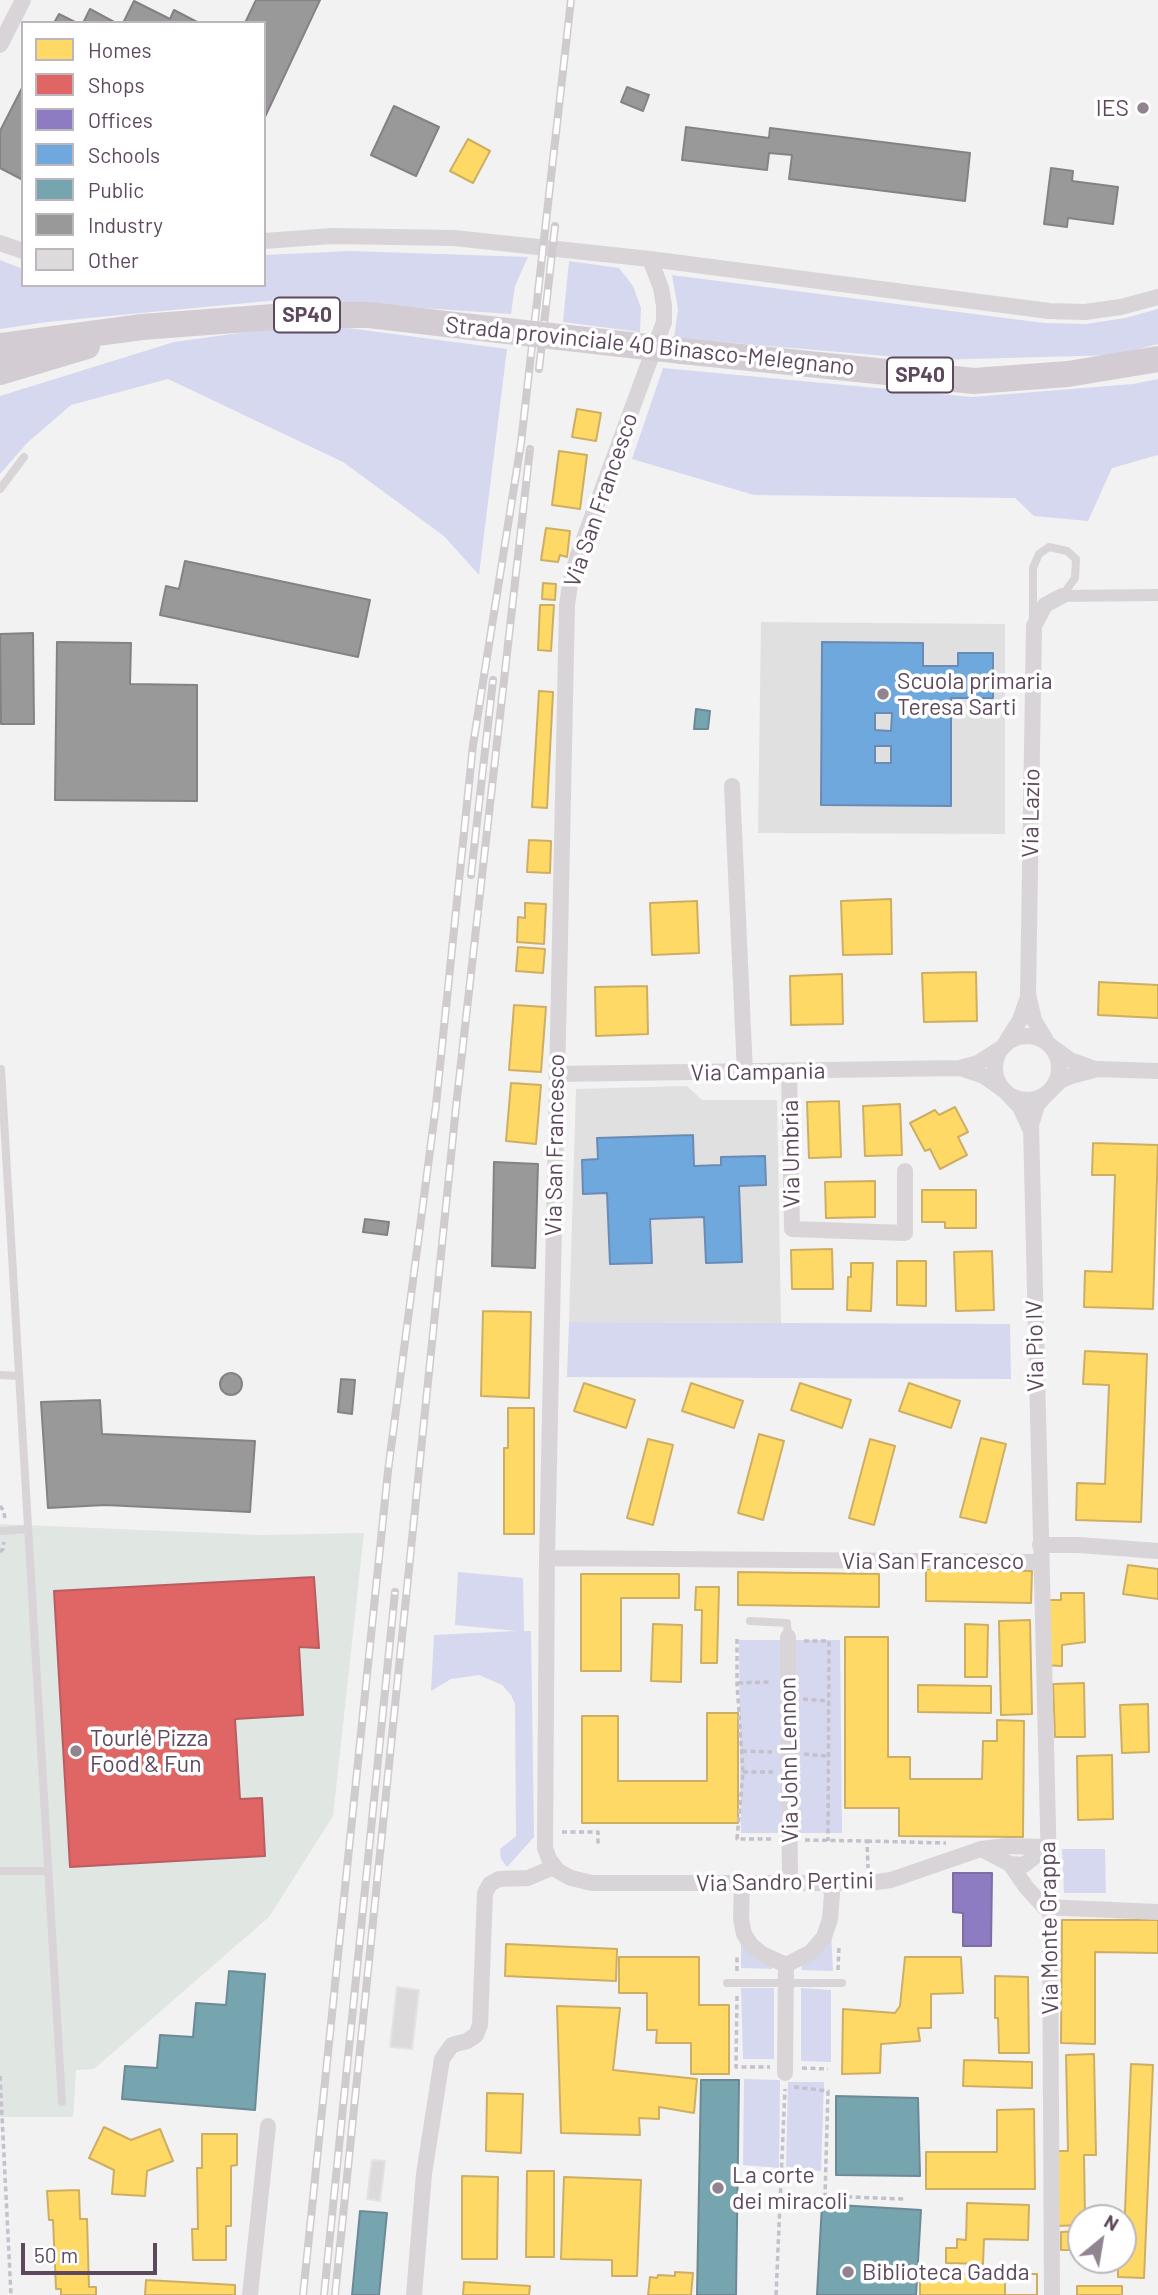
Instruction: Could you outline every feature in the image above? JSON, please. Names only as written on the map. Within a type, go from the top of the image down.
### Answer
[{"type":"main road","name":"Strada provinciale 40 Binasco-Melegnano","points":[[0,346],[142,327],[300,315],[369,315],[974,381],[1068,374],[1158,359]]},
{"type":"main road","name":"Strada provinciale 40 Binasco-Melegnano","points":[[0,372],[26,366],[142,327]]},
{"type":"street","points":[[0,45],[23,0]]},
{"type":"street","points":[[266,241],[332,236],[454,238],[650,259],[1049,311],[1085,312],[1109,309],[1158,297]]},
{"type":"street","points":[[0,243],[21,250]]},
{"type":"street","name":"Via San Francesco","points":[[650,259],[661,288],[664,322],[578,555],[568,595],[547,1558],[1040,1554],[1079,1545],[1158,1551]]},
{"type":"street","points":[[1062,596],[1158,595]]},
{"type":"street","name":"Via Lazio","points":[[1048,1044],[1034,1020],[1028,994],[1033,632],[1037,616],[1045,605],[1062,596]]},
{"type":"street","points":[[732,786],[745,1073]]},
{"type":"street","name":"Via Lazio","points":[[1003,1047],[1020,1020],[1028,994]]},
{"type":"street","points":[[1098,1069],[1070,1076],[1042,1096],[1029,1100],[1005,1091],[995,1071],[996,1059],[1003,1047],[1014,1038],[1026,1036],[1037,1037],[1070,1060],[1098,1069],[1158,1071]]},
{"type":"street","points":[[1048,1044],[1056,1053],[1059,1065],[1058,1077],[1051,1089]]},
{"type":"street","name":"Via Campania","points":[[556,1074],[960,1068],[978,1063],[1003,1047]]},
{"type":"street","name":"Via Campania","points":[[960,1068],[976,1073],[1005,1091]]},
{"type":"street","name":"Via Umbria","points":[[789,1072],[792,1229],[905,1233],[905,1171]]},
{"type":"street","name":"Via Pio IV","points":[[1040,1554],[1031,1130],[1035,1110],[1051,1089]]},
{"type":"street","name":"Via Pio IV","points":[[1005,1091],[1020,1107],[1031,1130]]},
{"type":"street","name":"Via Monte Grappa","points":[[1040,1554],[1050,1909],[1052,2295]]},
{"type":"street","points":[[415,2295],[424,2174],[441,2066],[448,2048],[457,2042],[472,2039],[478,2031],[484,1898],[490,1884],[503,1878],[528,1878],[554,1867],[547,1856],[544,1835],[547,1558]]},
{"type":"street","name":"Via John Lennon","points":[[788,1639],[790,1883]]},
{"type":"street","name":"Via Sandro Pertini","points":[[554,1867],[570,1878],[592,1883],[884,1881],[981,1849],[1006,1846],[1047,1847]]},
{"type":"street","points":[[981,1849],[1010,1864],[1024,1865],[1047,1847]]},
{"type":"street","points":[[1010,1864],[1038,1903],[1050,1909],[1158,1912]]},
{"type":"street","points":[[742,1883],[741,1919],[744,1934],[751,1945],[762,1954],[786,1965]]},
{"type":"street","points":[[786,1965],[811,1952],[824,1937],[830,1919],[832,1894],[829,1883]]},
{"type":"street","points":[[785,2070],[786,1965]]},
{"type":"street","points":[[250,2295],[268,2126]]},
{"type":"lane","points":[[0,489],[24,457]]},
{"type":"lane","name":"Via Lazio","points":[[1033,632],[1033,568],[1039,554],[1049,547],[1067,551],[1076,559],[1075,578],[1062,596]]},
{"type":"lane","points":[[1,1069],[4,1196],[19,1376],[62,2102]]},
{"type":"lane","points":[[0,1375],[19,1376]]},
{"type":"lane","points":[[1,1531],[28,1529]]},
{"type":"lane","points":[[750,1621],[787,1623],[788,1639]]},
{"type":"lane","points":[[0,1871],[48,1871]]},
{"type":"lane","points":[[727,1983],[840,1983]]},
{"type":"path","points":[[737,1639],[742,1751]]},
{"type":"path","points":[[788,1639],[829,1641],[828,1841]]},
{"type":"path","points":[[737,1683],[788,1690],[829,1701]]},
{"type":"path","points":[[743,1772],[789,1772]]},
{"type":"path","points":[[562,1832],[598,1832],[598,1844]]},
{"type":"path","points":[[737,1941],[736,2067],[828,2069]]},
{"type":"path","points":[[839,1945],[840,1983]]},
{"type":"path","points":[[0,2076],[11,2295]]},
{"type":"path","points":[[776,2295],[785,2086],[828,2091],[825,2196]]},
{"type":"path","points":[[817,2196],[904,2199]]},
{"type":"shaded area","points":[[350,251],[528,257],[515,286],[511,314],[289,299],[47,322],[0,329],[0,260],[21,268],[21,287],[266,287],[266,255]]},
{"type":"shaded area","points":[[569,261],[619,268],[633,286],[641,308],[640,332],[563,322]]},
{"type":"shaded area","points":[[672,275],[1044,323],[1086,324],[1158,309],[1158,344],[1116,355],[934,360],[674,338],[678,309]]},
{"type":"shaded area","points":[[348,328],[507,349],[479,575],[444,536],[343,462],[168,379],[71,405],[27,443],[0,474],[0,396],[174,342],[261,330]]},
{"type":"shaded area","points":[[663,368],[972,397],[1133,384],[1158,379],[1158,455],[1112,468],[1088,521],[1034,516],[1015,498],[754,495],[632,459]]},
{"type":"shaded area","name":"Scuola primaria Teresa Sarti","points":[[761,622],[1005,624],[1005,834],[758,833]]},
{"type":"shaded area","points":[[687,1086],[702,1100],[777,1100],[781,1323],[569,1322],[576,1089]]},
{"type":"shaded area","points":[[569,1322],[1010,1324],[1011,1379],[567,1377]]},
{"type":"shaded area","points":[[0,1524],[261,1535],[364,1533],[333,1816],[269,1917],[94,2069],[76,2070],[73,2117],[0,2117]]},
{"type":"shaded area","points":[[458,1572],[523,1578],[524,1631],[531,1631],[534,1837],[507,1867],[501,1859],[500,1849],[516,1836],[515,1704],[502,1685],[479,1675],[451,1679],[431,1691],[434,1635],[517,1631],[455,1625]]},
{"type":"shaded area","points":[[739,1640],[840,1640],[842,1833],[741,1833]]},
{"type":"shaded area","points":[[1062,1849],[1105,1849],[1106,1893],[1064,1893]]},
{"type":"shaded area","points":[[830,1912],[833,1971],[802,1970],[801,1958],[816,1947]]},
{"type":"shaded area","points":[[741,1919],[772,1959],[772,1969],[741,1968]]},
{"type":"shaded area","points":[[741,1988],[774,1988],[774,2059],[743,2059]]},
{"type":"shaded area","points":[[801,1988],[831,1990],[831,2062],[801,2061]]},
{"type":"shaded area","points":[[744,2079],[780,2080],[779,2168],[743,2165]]},
{"type":"shaded area","points":[[788,2082],[824,2082],[821,2171],[786,2167]]},
{"type":"building: Homes","points":[[468,139],[490,151],[473,183],[450,171]]},
{"type":"building: Homes","points":[[577,409],[601,413],[596,441],[572,437]]},
{"type":"building: Homes","points":[[559,451],[587,455],[580,509],[552,505]]},
{"type":"building: Homes","points":[[546,528],[570,531],[567,557],[560,555],[558,562],[541,560]]},
{"type":"building: Homes","points":[[543,583],[556,584],[555,600],[542,599]]},
{"type":"building: Homes","points":[[540,605],[554,605],[551,651],[538,650]]},
{"type":"building: Homes","points":[[539,691],[553,692],[547,808],[532,807]]},
{"type":"building: Homes","points":[[529,840],[551,841],[550,873],[527,872]]},
{"type":"building: Homes","points":[[891,899],[892,954],[843,955],[841,901]]},
{"type":"building: Homes","points":[[697,901],[699,953],[652,955],[650,903]]},
{"type":"building: Homes","points":[[525,903],[546,904],[544,944],[517,942],[518,917],[525,918]]},
{"type":"building: Homes","points":[[518,947],[545,949],[543,973],[516,971]]},
{"type":"building: Homes","points":[[976,972],[977,1021],[924,1022],[922,973]]},
{"type":"building: Homes","points":[[842,974],[843,1024],[791,1025],[790,976]]},
{"type":"building: Homes","points":[[1099,982],[1158,985],[1158,1018],[1098,1015]]},
{"type":"building: Homes","points":[[647,986],[648,1034],[596,1036],[595,987]]},
{"type":"building: Homes","points":[[514,1005],[546,1007],[541,1072],[509,1070]]},
{"type":"building: Homes","points":[[511,1083],[541,1085],[536,1144],[506,1141]]},
{"type":"building: Homes","points":[[839,1101],[841,1157],[809,1158],[807,1102]]},
{"type":"building: Homes","points":[[900,1104],[902,1155],[865,1156],[863,1106]]},
{"type":"building: Homes","points":[[955,1107],[968,1132],[958,1137],[967,1155],[940,1169],[930,1149],[925,1151],[910,1123],[935,1110],[939,1115]]},
{"type":"building: Homes","points":[[1093,1143],[1158,1145],[1153,1309],[1084,1307],[1085,1271],[1112,1272],[1115,1175],[1092,1175]]},
{"type":"building: Homes","points":[[875,1181],[875,1217],[826,1218],[825,1182]]},
{"type":"building: Homes","points":[[922,1190],[976,1190],[976,1228],[945,1228],[945,1222],[922,1222]]},
{"type":"building: Homes","points":[[832,1249],[833,1289],[792,1289],[791,1250]]},
{"type":"building: Homes","points":[[992,1251],[994,1310],[956,1311],[954,1252]]},
{"type":"building: Homes","points":[[897,1261],[926,1261],[926,1306],[897,1305]]},
{"type":"building: Homes","points":[[851,1263],[873,1263],[871,1311],[847,1310]]},
{"type":"building: Homes","points":[[483,1311],[531,1312],[529,1398],[481,1396]]},
{"type":"building: Homes","points":[[1085,1351],[1147,1354],[1141,1522],[1076,1520],[1077,1483],[1105,1484],[1109,1385],[1083,1384]]},
{"type":"building: Homes","points":[[584,1383],[635,1400],[626,1428],[574,1411]]},
{"type":"building: Homes","points":[[691,1383],[743,1401],[734,1428],[682,1411]]},
{"type":"building: Homes","points":[[800,1383],[851,1400],[842,1428],[791,1410]]},
{"type":"building: Homes","points":[[909,1383],[960,1401],[951,1428],[899,1411]]},
{"type":"building: Homes","points":[[508,1408],[534,1408],[534,1534],[504,1534],[504,1448],[508,1448]]},
{"type":"building: Homes","points":[[759,1434],[784,1441],[763,1520],[738,1513]]},
{"type":"building: Homes","points":[[981,1438],[1006,1444],[986,1523],[960,1517]]},
{"type":"building: Homes","points":[[648,1439],[673,1445],[653,1525],[627,1518]]},
{"type":"building: Homes","points":[[870,1439],[895,1446],[874,1525],[849,1518]]},
{"type":"building: Homes","points":[[1128,1565],[1158,1569],[1158,1599],[1123,1594]]},
{"type":"building: Homes","points":[[926,1569],[1032,1571],[1031,1603],[926,1601]]},
{"type":"building: Homes","points":[[738,1572],[879,1574],[879,1607],[738,1605]]},
{"type":"building: Homes","points":[[581,1574],[679,1574],[679,1598],[621,1598],[621,1671],[581,1671]]},
{"type":"building: Homes","points":[[696,1587],[719,1587],[717,1663],[701,1663],[702,1610],[695,1610]]},
{"type":"building: Homes","points":[[1061,1593],[1084,1593],[1085,1642],[1062,1645],[1062,1666],[1044,1665],[1045,1600],[1061,1600]]},
{"type":"building: Homes","points":[[1030,1620],[1032,1714],[1001,1715],[999,1621]]},
{"type":"building: Homes","points":[[653,1624],[682,1625],[681,1682],[651,1681]]},
{"type":"building: Homes","points":[[965,1624],[988,1625],[987,1677],[965,1677]]},
{"type":"building: Homes","points":[[845,1637],[888,1637],[888,1757],[910,1757],[910,1779],[982,1779],[983,1741],[997,1741],[997,1720],[1024,1721],[1023,1837],[899,1836],[899,1808],[845,1808]]},
{"type":"building: Homes","points":[[1084,1683],[1085,1737],[1055,1737],[1053,1684]]},
{"type":"building: Homes","points":[[918,1685],[991,1686],[991,1713],[918,1712]]},
{"type":"building: Homes","points":[[1148,1704],[1149,1752],[1122,1753],[1120,1705]]},
{"type":"building: Homes","points":[[707,1713],[738,1713],[738,1823],[582,1823],[582,1716],[618,1716],[618,1781],[707,1781]]},
{"type":"building: Homes","points":[[1112,1755],[1113,1819],[1078,1820],[1077,1756]]},
{"type":"building: Homes","points":[[1062,1920],[1158,1920],[1158,1953],[1095,1952],[1095,2044],[1061,2043]]},
{"type":"building: Homes","points":[[506,1944],[617,1949],[616,1981],[505,1976]]},
{"type":"building: Homes","points":[[619,1957],[699,1957],[699,2005],[729,2005],[729,2074],[691,2074],[691,2043],[656,2043],[657,2030],[647,2030],[647,1993],[619,1993]]},
{"type":"building: Homes","points":[[905,1957],[961,1957],[963,1993],[931,1994],[931,2028],[918,2028],[920,2041],[881,2044],[880,2073],[842,2074],[843,2009],[895,2013],[900,2006]]},
{"type":"building: Homes","points":[[995,1976],[1028,1977],[1029,2053],[999,2053],[998,2018],[995,2018]]},
{"type":"building: Homes","points":[[557,2006],[620,2008],[613,2070],[697,2079],[694,2113],[659,2107],[659,2119],[639,2118],[640,2135],[561,2133]]},
{"type":"building: Homes","points":[[1094,2054],[1096,2155],[1084,2155],[1085,2204],[1067,2204],[1067,2226],[1057,2226],[1056,2151],[1068,2151],[1066,2055]]},
{"type":"building: Homes","points":[[964,2060],[1032,2062],[1032,2088],[963,2086]]},
{"type":"building: Homes","points":[[1131,2064],[1153,2065],[1144,2278],[1118,2277],[1118,2274],[1137,2274],[1137,2204],[1125,2204]]},
{"type":"building: Homes","points":[[487,2093],[523,2094],[521,2153],[486,2151]]},
{"type":"building: Homes","points":[[1034,2109],[1035,2189],[926,2189],[926,2152],[997,2152],[997,2110]]},
{"type":"building: Homes","points":[[104,2127],[131,2140],[160,2129],[173,2161],[147,2171],[145,2196],[112,2194],[114,2170],[89,2158]]},
{"type":"building: Homes","points":[[202,2134],[237,2134],[237,2165],[231,2166],[231,2226],[226,2226],[226,2260],[193,2260],[192,2229],[198,2229],[197,2168],[202,2168]]},
{"type":"building: Homes","points":[[527,2171],[554,2171],[554,2257],[526,2257]]},
{"type":"building: Homes","points":[[462,2176],[498,2177],[497,2259],[462,2259]]},
{"type":"building: Homes","points":[[564,2177],[641,2180],[637,2276],[612,2276],[612,2260],[561,2259]]},
{"type":"building: Homes","points":[[79,2190],[80,2219],[87,2219],[89,2287],[96,2287],[96,2295],[61,2295],[61,2289],[56,2289],[53,2220],[49,2220],[47,2191]]},
{"type":"building: Homes","points":[[967,2203],[1029,2205],[1028,2240],[984,2239],[983,2264],[946,2263],[946,2248],[957,2248],[957,2239],[966,2240]]},
{"type":"building: Homes","points":[[1061,2232],[1067,2232],[1067,2250],[1061,2250]]},
{"type":"building: Homes","points":[[675,2272],[693,2273],[691,2295],[648,2295],[650,2277],[675,2276]]},
{"type":"building: Homes","points":[[920,2274],[1037,2274],[1037,2295],[920,2295]]},
{"type":"building: Homes","points":[[1005,2274],[1037,2274],[1037,2295],[1005,2295]]},
{"type":"building: Homes","points":[[146,2280],[235,2285],[235,2295],[145,2295]]},
{"type":"building: Homes","points":[[464,2282],[530,2286],[529,2295],[463,2295]]},
{"type":"building: Homes","points":[[1077,2286],[1122,2286],[1122,2295],[1077,2295]]},
{"type":"building: Shops","points":[[314,1577],[319,1648],[299,1647],[303,1715],[235,1719],[240,1799],[262,1798],[265,1856],[70,1867],[54,1591]]},
{"type":"building: Offices","points":[[953,1873],[992,1873],[991,1946],[963,1946],[963,1913],[953,1912]]},
{"type":"building: Schools","points":[[822,642],[923,643],[923,666],[958,666],[958,653],[993,653],[993,698],[951,698],[951,806],[821,805]],"holes":[[[875,713],[892,713],[891,731],[875,730]],[[875,746],[891,746],[891,763],[875,763]]]},
{"type":"building: Schools","points":[[693,1135],[694,1166],[721,1165],[721,1157],[765,1156],[766,1185],[739,1186],[742,1262],[706,1263],[704,1217],[650,1219],[652,1263],[610,1264],[607,1193],[583,1194],[582,1160],[598,1159],[597,1138]]},
{"type":"building: Public","points":[[696,709],[710,711],[708,729],[694,729]]},
{"type":"building: Public","points":[[229,1971],[265,1974],[255,2110],[122,2099],[125,2066],[157,2068],[160,2035],[193,2037],[196,2003],[226,2005]]},
{"type":"building: Public","name":"La corte dei miracoli","points":[[701,2080],[739,2080],[736,2295],[697,2295]]},
{"type":"building: Public","points":[[836,2096],[918,2098],[920,2176],[836,2175]]},
{"type":"building: Public","points":[[822,2204],[921,2210],[916,2295],[817,2295]]},
{"type":"building: Public","points":[[360,2211],[387,2213],[379,2295],[352,2295]]},
{"type":"building: Industry","points":[[256,0],[320,0],[266,115],[266,21],[246,21]]},
{"type":"building: Industry","points":[[134,1],[170,19],[174,10],[195,21],[124,21]]},
{"type":"building: Industry","points":[[90,9],[112,21],[84,21]]},
{"type":"building: Industry","points":[[59,14],[73,21],[55,21]]},
{"type":"building: Industry","points":[[627,87],[649,95],[643,111],[621,102]]},
{"type":"building: Industry","points":[[21,90],[21,179],[0,168],[0,131]]},
{"type":"building: Industry","points":[[394,106],[439,127],[416,176],[371,155]]},
{"type":"building: Industry","points":[[686,127],[769,138],[770,128],[970,153],[965,201],[789,179],[792,155],[769,153],[767,170],[682,160]]},
{"type":"building: Industry","points":[[1051,168],[1073,171],[1072,181],[1118,187],[1113,224],[1068,218],[1067,227],[1044,224]]},
{"type":"building: Industry","points":[[185,561],[370,600],[358,657],[160,615],[166,586],[179,589]]},
{"type":"building: Industry","points":[[33,633],[34,724],[1,724],[0,634]]},
{"type":"building: Industry","points":[[57,642],[131,643],[130,684],[197,685],[197,801],[55,800]]},
{"type":"building: Industry","points":[[494,1162],[538,1164],[535,1268],[492,1266]]},
{"type":"building: Industry","points":[[365,1219],[389,1222],[387,1235],[363,1232]]},
{"type":"building: Industry","points":[[231,1373],[239,1376],[242,1384],[239,1392],[231,1395],[223,1392],[220,1384],[223,1376]]},
{"type":"building: Industry","points":[[341,1379],[355,1380],[352,1414],[338,1412]]},
{"type":"building: Industry","points":[[100,1400],[102,1434],[255,1441],[250,1512],[105,1505],[48,1508],[41,1402]]},
{"type":"building: Other","points":[[397,1987],[419,1990],[412,2049],[390,2047]]},
{"type":"building: Other","points":[[372,2160],[385,2161],[380,2201],[367,2199]]},
{"type":"railway","points":[[303,2295],[388,1471],[436,1105],[473,745],[521,443],[571,0]]},
{"type":"railway","points":[[539,369],[555,226]]},
{"type":"railway","points":[[335,2295],[456,1107],[530,449]]},
{"type":"railway","points":[[471,875],[493,680]]},
{"type":"railway","points":[[324,2295],[395,1592]]},
{"type":"place","name":"IES","points":[[1143,108]]},
{"type":"place","name":"Scuola primaria Teresa Sarti","points":[[883,694]]},
{"type":"place","name":"Tourlé Pizza Food & Fun","points":[[76,1751]]},
{"type":"place","name":"La corte dei miracoli","points":[[718,2188]]},
{"type":"place","name":"Biblioteca Gadda","points":[[848,2272]]}]
